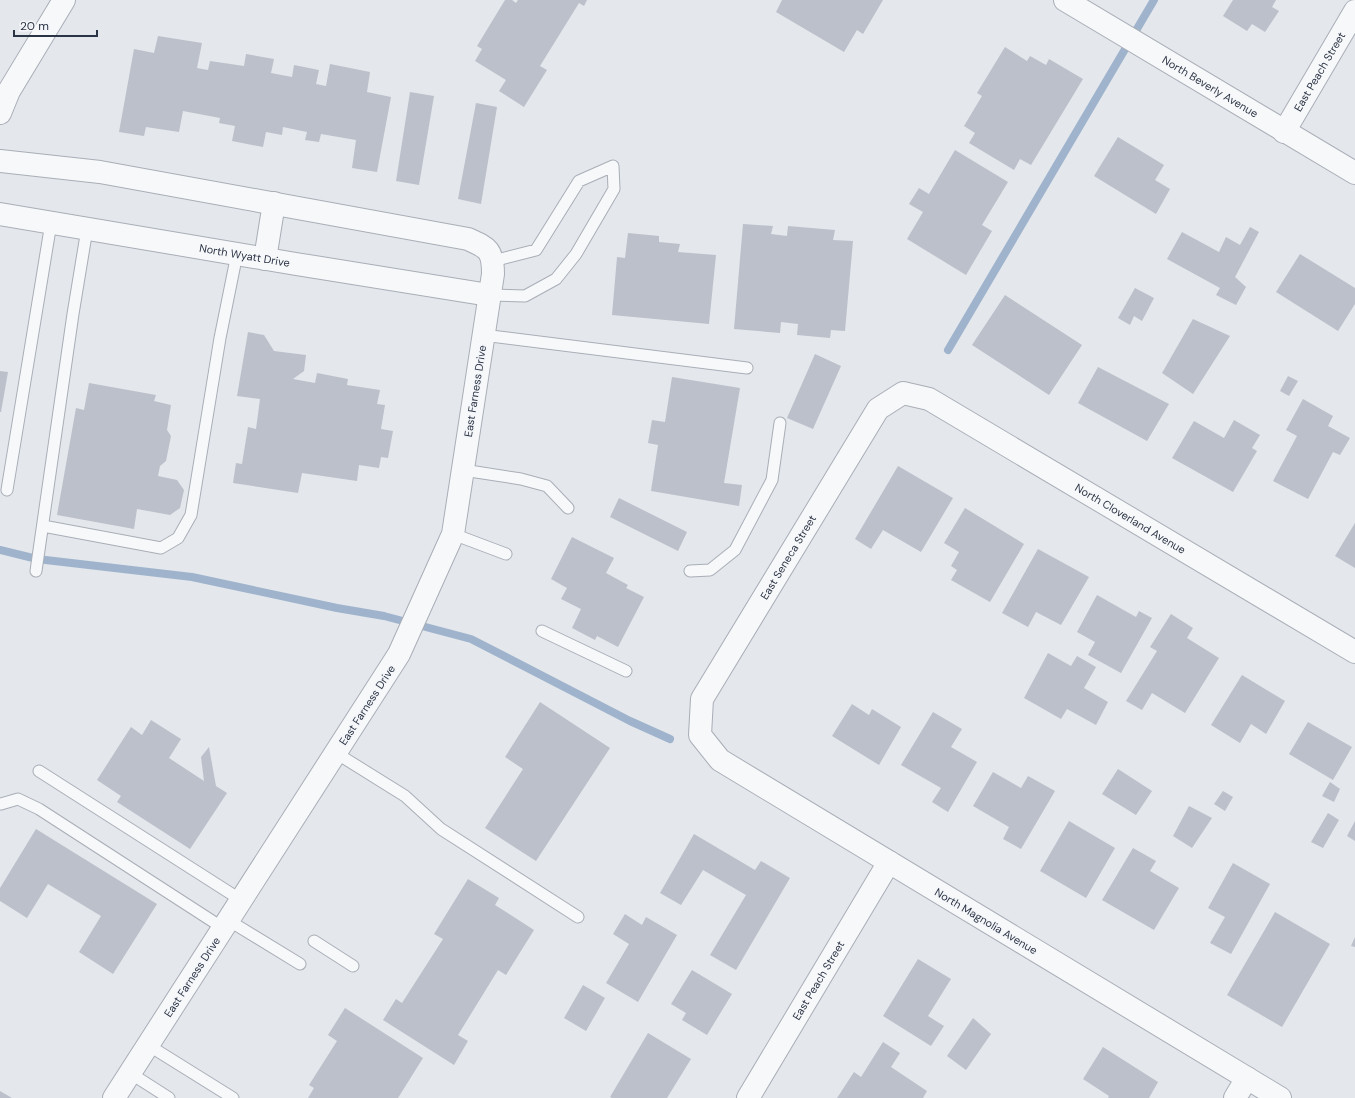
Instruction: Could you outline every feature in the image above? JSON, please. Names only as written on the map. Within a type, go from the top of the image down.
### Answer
[{"type":"street","points":[[0,113],[9,91],[64,0]]},
{"type":"street","name":"North Beverly Avenue","points":[[1065,0],[1355,173]]},
{"type":"street","name":"East Peach Street","points":[[1284,132],[1355,11]]},
{"type":"street","points":[[0,161],[100,172],[468,239],[486,247],[493,261]]},
{"type":"street","points":[[265,259],[274,203]]},
{"type":"street","name":"North Wyatt Drive","points":[[0,214],[489,295]]},
{"type":"street","name":"East Farness Drive","points":[[114,1098],[399,654],[453,534],[493,274],[493,261]]},
{"type":"street","name":"North Cloverland Avenue","points":[[903,393],[929,399],[1355,652]]},
{"type":"street","name":"East Seneca Street","points":[[700,735],[702,699],[878,409],[903,393]]},
{"type":"street","name":"North Magnolia Avenue","points":[[700,735],[720,760],[1280,1098]]},
{"type":"street","name":"East Peach Street","points":[[748,1098],[889,862]]},
{"type":"street","points":[[1235,1098],[1247,1078]]},
{"type":"lane","points":[[489,295],[525,296],[556,279],[576,254],[614,189],[613,166],[579,181],[536,250],[493,261]]},
{"type":"lane","points":[[7,490],[51,223]]},
{"type":"lane","points":[[36,571],[73,314],[87,229]]},
{"type":"lane","points":[[43,526],[161,548],[178,538],[192,515],[220,338],[236,254]]},
{"type":"lane","points":[[483,335],[747,368]]},
{"type":"lane","points":[[690,572],[710,570],[735,550],[772,480],[780,423]]},
{"type":"lane","points":[[463,470],[521,478],[547,486],[568,508]]},
{"type":"lane","points":[[453,534],[506,554]]},
{"type":"lane","points":[[542,631],[626,671]]},
{"type":"lane","points":[[336,753],[405,796],[441,829],[578,917]]},
{"type":"lane","points":[[38,771],[241,900]]},
{"type":"lane","points":[[1,804],[18,799],[39,808],[226,924],[300,964]]},
{"type":"lane","points":[[314,941],[353,966]]},
{"type":"lane","points":[[148,1045],[233,1098]]},
{"type":"lane","points":[[130,1073],[169,1098]]},
{"type":"building","points":[[505,0],[512,0],[516,3],[518,0],[587,0],[584,6],[579,3],[540,66],[547,70],[524,107],[499,91],[506,80],[475,61],[482,49],[477,46]]},
{"type":"building","points":[[782,0],[883,0],[863,34],[857,30],[844,52],[776,12]]},
{"type":"building","points":[[1233,0],[1276,0],[1272,7],[1279,11],[1265,32],[1252,24],[1247,31],[1223,16]]},
{"type":"building","points":[[158,36],[202,43],[197,68],[208,70],[210,61],[244,66],[246,54],[274,59],[271,73],[292,77],[294,65],[319,70],[316,84],[326,86],[330,64],[370,72],[367,92],[391,97],[377,172],[352,168],[356,140],[321,134],[319,142],[305,140],[307,132],[283,127],[282,135],[266,132],[263,147],[232,141],[235,126],[219,123],[220,118],[183,111],[179,132],[146,127],[144,136],[119,132],[134,49],[154,53]]},
{"type":"building","points":[[1005,47],[1027,61],[1030,56],[1046,65],[1049,59],[1083,79],[1031,165],[1020,159],[1014,170],[969,143],[975,133],[964,126],[982,96],[977,93]]},
{"type":"building","points":[[410,92],[434,96],[419,185],[396,181]]},
{"type":"building","points":[[476,103],[497,107],[481,204],[458,199]]},
{"type":"building","points":[[1118,137],[1164,165],[1155,180],[1170,189],[1156,214],[1094,176]]},
{"type":"building","points":[[955,150],[1008,182],[982,225],[992,231],[966,275],[907,239],[923,212],[909,204],[919,188],[929,194]]},
{"type":"building","points":[[743,224],[773,226],[771,234],[787,236],[788,226],[835,230],[833,240],[853,241],[845,331],[831,330],[830,338],[797,335],[798,324],[781,322],[780,333],[734,329]]},
{"type":"building","points":[[1250,227],[1259,232],[1235,277],[1246,287],[1236,305],[1216,295],[1220,288],[1167,259],[1182,232],[1219,252],[1226,237],[1240,245]]},
{"type":"building","points":[[628,233],[659,236],[659,242],[680,244],[678,252],[716,255],[709,324],[612,315],[617,257],[625,258]]},
{"type":"building","points":[[1300,254],[1355,288],[1355,304],[1338,331],[1276,292]]},
{"type":"building","points":[[1135,288],[1154,298],[1142,321],[1134,316],[1130,325],[1118,318]]},
{"type":"building","points":[[1005,295],[1082,345],[1049,395],[972,345]]},
{"type":"building","points":[[1193,319],[1230,336],[1193,394],[1162,373]]},
{"type":"building","points":[[248,332],[264,335],[274,351],[306,355],[304,371],[293,379],[315,383],[317,373],[348,379],[347,385],[380,390],[377,404],[385,405],[381,429],[393,431],[388,458],[381,457],[379,468],[359,465],[357,481],[302,473],[298,493],[233,483],[236,463],[242,464],[248,427],[256,429],[260,399],[237,396]]},
{"type":"building","points":[[815,354],[841,366],[813,429],[787,418]]},
{"type":"building","points":[[1098,367],[1169,404],[1147,441],[1078,403]]},
{"type":"building","points":[[0,371],[8,372],[1,412],[0,412]]},
{"type":"building","points":[[1288,376],[1298,381],[1289,396],[1280,391]]},
{"type":"building","points":[[672,377],[740,388],[724,483],[742,485],[739,506],[651,491],[658,445],[648,443],[652,420],[665,422]]},
{"type":"building","points":[[89,383],[156,395],[154,401],[171,405],[167,430],[171,436],[166,461],[160,466],[158,476],[177,480],[184,490],[180,508],[170,515],[137,509],[134,529],[57,515],[76,408],[84,410]]},
{"type":"building","points":[[1303,399],[1333,416],[1328,426],[1350,438],[1340,455],[1333,452],[1308,499],[1273,481],[1297,436],[1286,430]]},
{"type":"building","points":[[1234,420],[1260,435],[1252,448],[1257,451],[1233,492],[1172,458],[1194,421],[1224,438]]},
{"type":"building","points":[[898,466],[953,498],[921,552],[883,530],[871,549],[855,539]]},
{"type":"building","points":[[619,498],[687,532],[678,551],[610,517]]},
{"type":"building","points":[[965,508],[1024,544],[990,602],[951,580],[957,570],[951,566],[959,552],[944,543]]},
{"type":"building","points":[[1355,523],[1355,568],[1335,556]]},
{"type":"building","points":[[572,537],[614,558],[606,573],[628,585],[626,588],[644,597],[618,647],[597,636],[595,640],[572,628],[581,609],[561,599],[567,588],[551,579]]},
{"type":"building","points":[[1038,549],[1089,577],[1061,625],[1036,612],[1028,627],[1002,613]]},
{"type":"building","points":[[1097,595],[1136,617],[1139,611],[1152,618],[1121,673],[1088,655],[1095,642],[1077,632]]},
{"type":"building","points":[[1171,614],[1193,628],[1187,638],[1219,658],[1185,713],[1152,693],[1142,710],[1126,701],[1157,651],[1150,647]]},
{"type":"building","points":[[1048,653],[1071,666],[1077,656],[1096,667],[1084,688],[1108,702],[1096,725],[1067,709],[1061,719],[1024,698]]},
{"type":"building","points":[[1242,675],[1285,701],[1266,734],[1251,724],[1240,743],[1211,725]]},
{"type":"building","points":[[540,702],[610,748],[536,861],[485,828],[523,769],[505,757]]},
{"type":"building","points":[[852,704],[869,715],[872,709],[901,727],[879,765],[832,736]]},
{"type":"building","points":[[933,712],[962,729],[951,747],[977,762],[948,812],[932,802],[941,788],[901,765]]},
{"type":"building","points":[[151,720],[181,739],[169,758],[204,781],[201,757],[209,747],[216,786],[227,793],[190,849],[117,802],[121,796],[97,780],[131,727],[142,735]]},
{"type":"building","points":[[1308,722],[1352,747],[1333,780],[1289,754]]},
{"type":"building","points":[[1118,769],[1152,791],[1136,815],[1102,794]]},
{"type":"building","points":[[993,772],[1021,788],[1028,776],[1055,791],[1021,849],[1003,839],[1009,827],[973,806]]},
{"type":"building","points":[[1330,782],[1340,789],[1334,802],[1322,796]]},
{"type":"building","points":[[1223,791],[1233,797],[1225,811],[1214,804]]},
{"type":"building","points":[[1189,806],[1212,818],[1192,848],[1173,836]]},
{"type":"building","points":[[1328,813],[1339,820],[1323,848],[1311,842]]},
{"type":"building","points":[[1069,821],[1115,848],[1086,898],[1040,871]]},
{"type":"building","points":[[1355,821],[1355,841],[1347,836]]},
{"type":"building","points":[[36,829],[157,904],[113,974],[79,952],[101,916],[48,884],[27,918],[0,901],[0,888]]},
{"type":"building","points":[[694,834],[755,870],[761,861],[790,878],[736,970],[710,955],[746,895],[703,870],[681,905],[660,893]]},
{"type":"building","points":[[1133,848],[1156,861],[1150,871],[1179,888],[1154,930],[1102,900]]},
{"type":"building","points":[[1233,863],[1270,884],[1231,954],[1210,943],[1225,917],[1208,908]]},
{"type":"building","points":[[468,879],[499,898],[495,905],[534,930],[506,975],[498,970],[458,1035],[468,1041],[454,1065],[383,1020],[396,999],[402,1003],[443,939],[434,934]]},
{"type":"building","points":[[1275,912],[1330,944],[1282,1027],[1227,995]]},
{"type":"building","points":[[625,914],[642,925],[646,917],[677,935],[638,1002],[606,983],[629,944],[613,934]]},
{"type":"building","points":[[1355,937],[1355,947],[1351,946]]},
{"type":"building","points":[[918,959],[951,979],[928,1016],[944,1026],[931,1046],[883,1016]]},
{"type":"building","points":[[692,970],[732,994],[707,1035],[682,1020],[686,1013],[671,1004]]},
{"type":"building","points":[[583,985],[605,998],[586,1031],[564,1018]]},
{"type":"building","points":[[345,1008],[423,1058],[398,1098],[308,1098],[314,1088],[309,1085],[337,1041],[328,1035]]},
{"type":"building","points":[[973,1018],[991,1034],[966,1070],[947,1056]]},
{"type":"building","points":[[648,1033],[691,1059],[667,1098],[610,1097]]},
{"type":"building","points":[[883,1042],[900,1053],[891,1067],[927,1091],[923,1098],[837,1098],[854,1072],[861,1077]]},
{"type":"building","points":[[1103,1047],[1158,1082],[1149,1098],[1108,1098],[1109,1096],[1083,1079]]},
{"type":"building","points":[[0,1091],[12,1098],[0,1098]]},
{"type":"waterway","points":[[948,350],[1154,0]]},
{"type":"waterway","points":[[0,550],[37,559],[192,577],[337,608],[384,616],[471,639],[630,721],[670,739]]}]
